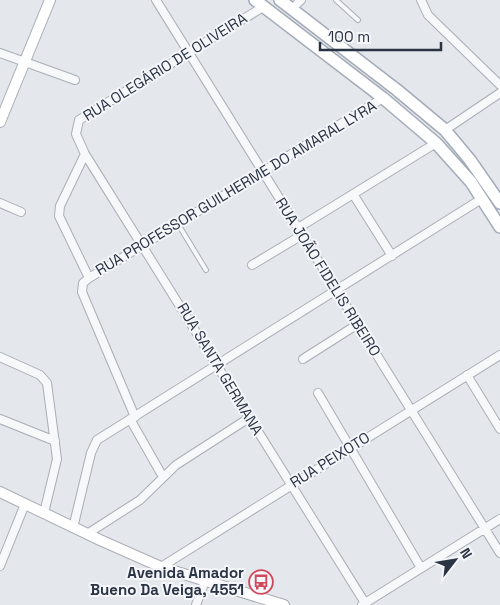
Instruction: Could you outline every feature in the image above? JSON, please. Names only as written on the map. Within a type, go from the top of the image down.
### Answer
[{"type":"main road","points":[[0,122],[50,0]]},
{"type":"main road","points":[[280,0],[397,90],[445,130],[470,160],[500,203]]},
{"type":"main road","points":[[259,3],[383,98],[436,143],[482,198],[500,227]]},
{"type":"main road","points":[[0,492],[73,528],[161,567],[284,605]]},
{"type":"street","name":"RUA JOÃO FIDELIS RIBEIRO","points":[[156,0],[500,554]]},
{"type":"street","points":[[292,9],[301,0]]},
{"type":"street","points":[[422,0],[428,15],[500,85]]},
{"type":"street","name":"RUA OLEGÁRIO DE OLIVEIRA","points":[[76,134],[79,120],[189,52],[259,3]]},
{"type":"street","points":[[0,53],[75,80]]},
{"type":"street","points":[[445,130],[500,92]]},
{"type":"street","name":"RUA PROFESSOR GUILHERME DO AMARAL LYRA","points":[[89,278],[383,98]]},
{"type":"street","name":"RUA SANTA GERMANA","points":[[76,134],[85,154],[218,365],[363,604]]},
{"type":"street","points":[[252,265],[353,194],[436,143]]},
{"type":"street","points":[[85,154],[60,206],[59,216],[89,278],[83,283],[82,292],[132,418],[163,477]]},
{"type":"street","points":[[353,194],[392,256]]},
{"type":"street","points":[[73,528],[95,443],[482,198]]},
{"type":"street","points":[[0,203],[21,212]]},
{"type":"street","points":[[303,359],[358,324]]},
{"type":"street","name":"RUA PEIXOTO","points":[[161,567],[500,355]]},
{"type":"street","points":[[0,357],[40,375],[47,382],[57,463],[44,513]]},
{"type":"street","points":[[467,375],[500,430]]},
{"type":"street","points":[[318,393],[421,568]]},
{"type":"street","points":[[87,534],[140,500],[186,458],[249,418]]},
{"type":"street","points":[[0,419],[55,441]]},
{"type":"street","points":[[0,566],[25,504]]},
{"type":"street","points":[[363,604],[500,519]]},
{"type":"street","points":[[196,605],[205,581]]},
{"type":"lane","points":[[336,0],[358,20]]},
{"type":"lane","points":[[178,224],[206,270]]},
{"type":"place","name":"Avenida Amador Bueno Da Veiga, 4551","points":[[261,582]]}]
